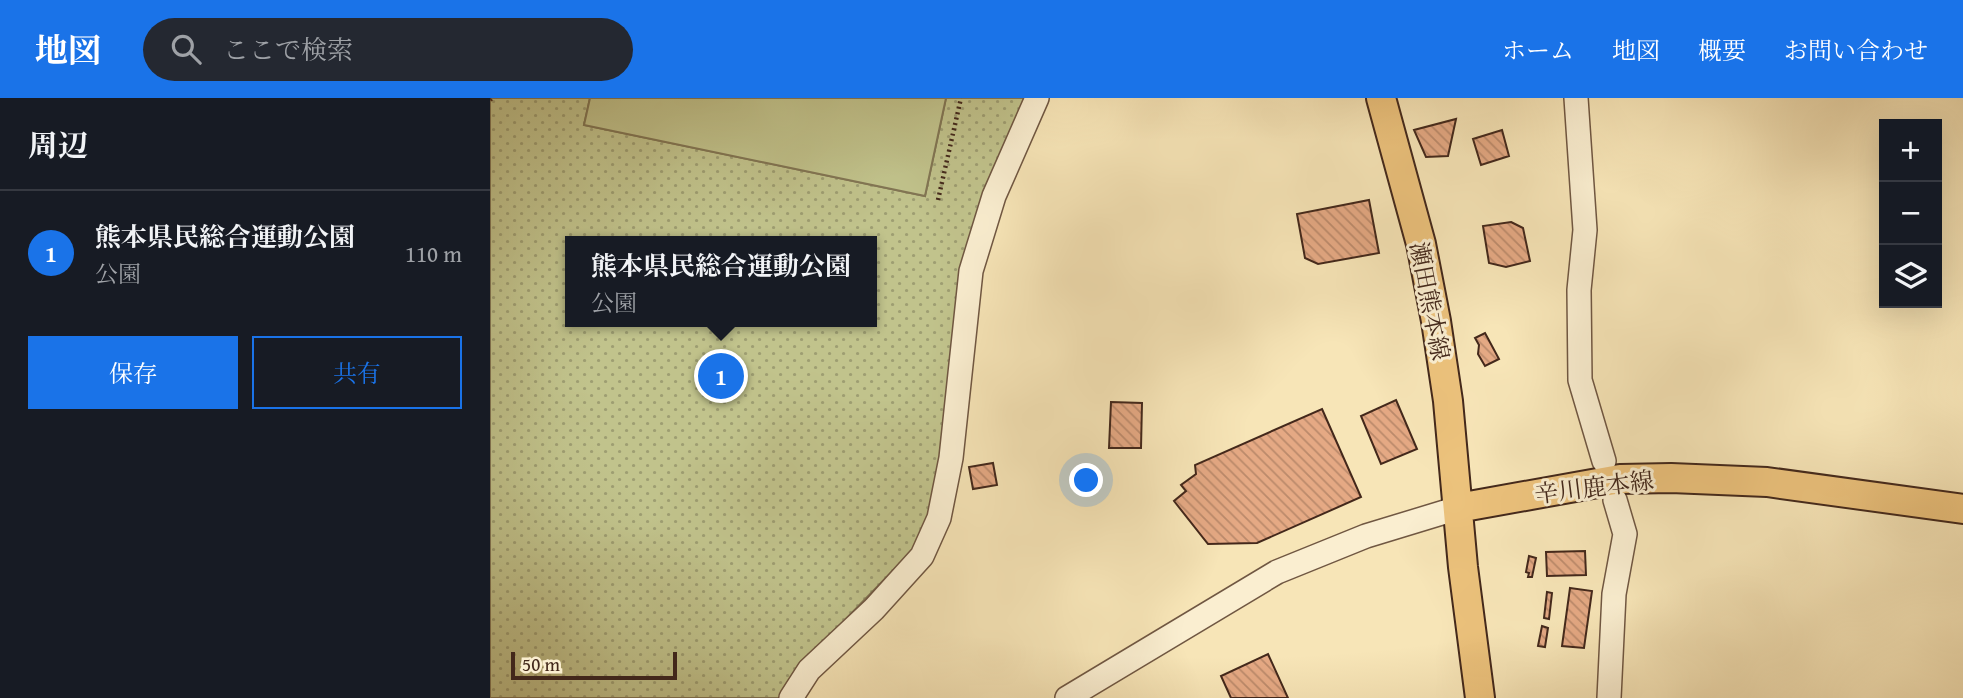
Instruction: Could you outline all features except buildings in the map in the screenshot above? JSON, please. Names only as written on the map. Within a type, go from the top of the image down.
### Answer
[{"type":"main road","name":"瀬田熊本線","points":[[1381,98],[1421,244],[1436,321],[1448,401],[1458,508]]},
{"type":"main road","name":"辛川鹿本線","points":[[1458,508],[1620,479],[1671,478],[1767,482],[1963,509]]},
{"type":"main road","points":[[1458,508],[1480,698]]},
{"type":"street","points":[[791,698],[809,670],[874,609],[922,556],[939,518],[951,458],[971,271],[994,196],[1037,98]]},
{"type":"street","points":[[1576,98],[1585,230],[1579,290],[1580,380],[1604,461]]},
{"type":"street","points":[[1609,698],[1614,594],[1625,534],[1615,500]]},
{"type":"street","points":[[1067,698],[1277,572],[1366,536],[1458,508]]},
{"type":"path","points":[[938,200],[961,98]]},
{"type":"green space","points":[[490,98],[590,98],[584,125],[925,196],[946,98],[1028,98],[991,183],[930,515],[912,551],[799,667],[782,698],[490,698]]},
{"type":"green space","points":[[590,98],[946,98],[925,196],[584,125]]},
{"type":"place","name":"熊本県民総合運動公園","points":[[721,376]]}]
